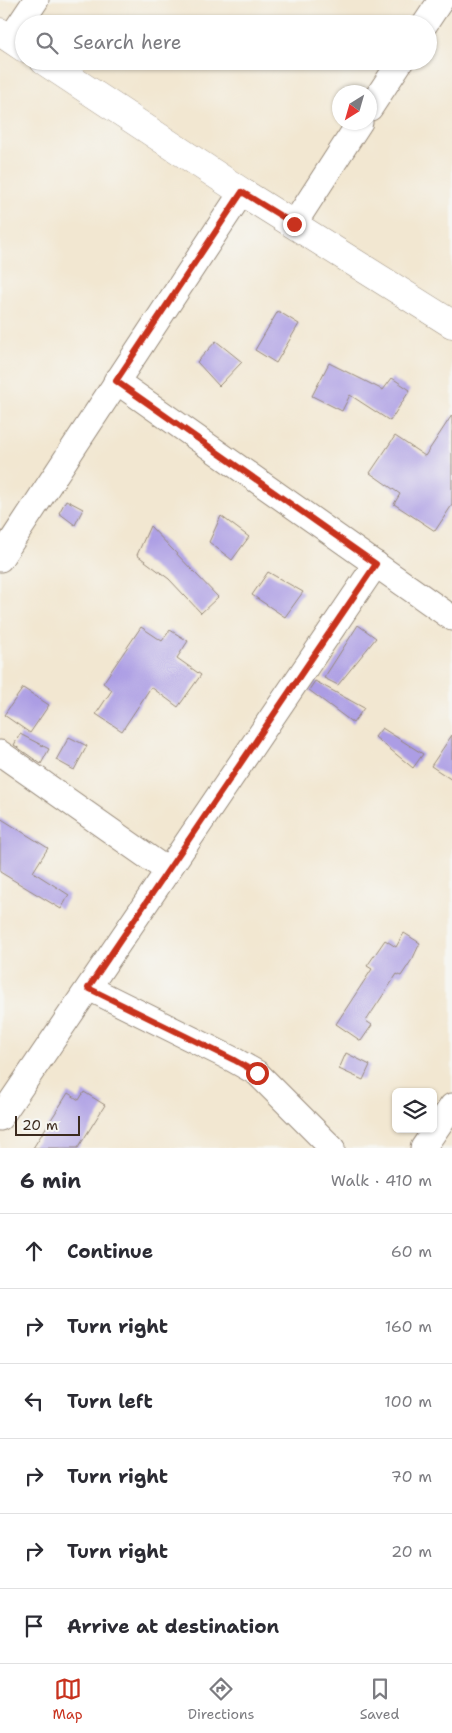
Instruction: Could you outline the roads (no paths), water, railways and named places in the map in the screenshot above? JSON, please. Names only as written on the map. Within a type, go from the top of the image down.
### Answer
[{"type":"street","points":[[27,15],[36,0]]},
{"type":"street","points":[[431,15],[441,0]]},
{"type":"street","points":[[58,70],[242,192],[452,324]]},
{"type":"street","points":[[377,97],[394,70]]},
{"type":"street","points":[[294,224],[355,130]]},
{"type":"street","points":[[0,559],[242,192]]},
{"type":"street","points":[[116,381],[452,618]]},
{"type":"street","points":[[0,1118],[376,564]]},
{"type":"street","points":[[0,753],[168,871]]},
{"type":"street","points":[[88,988],[257,1073],[332,1148]]},
{"type":"street","points":[[423,1148],[452,1106]]}]
